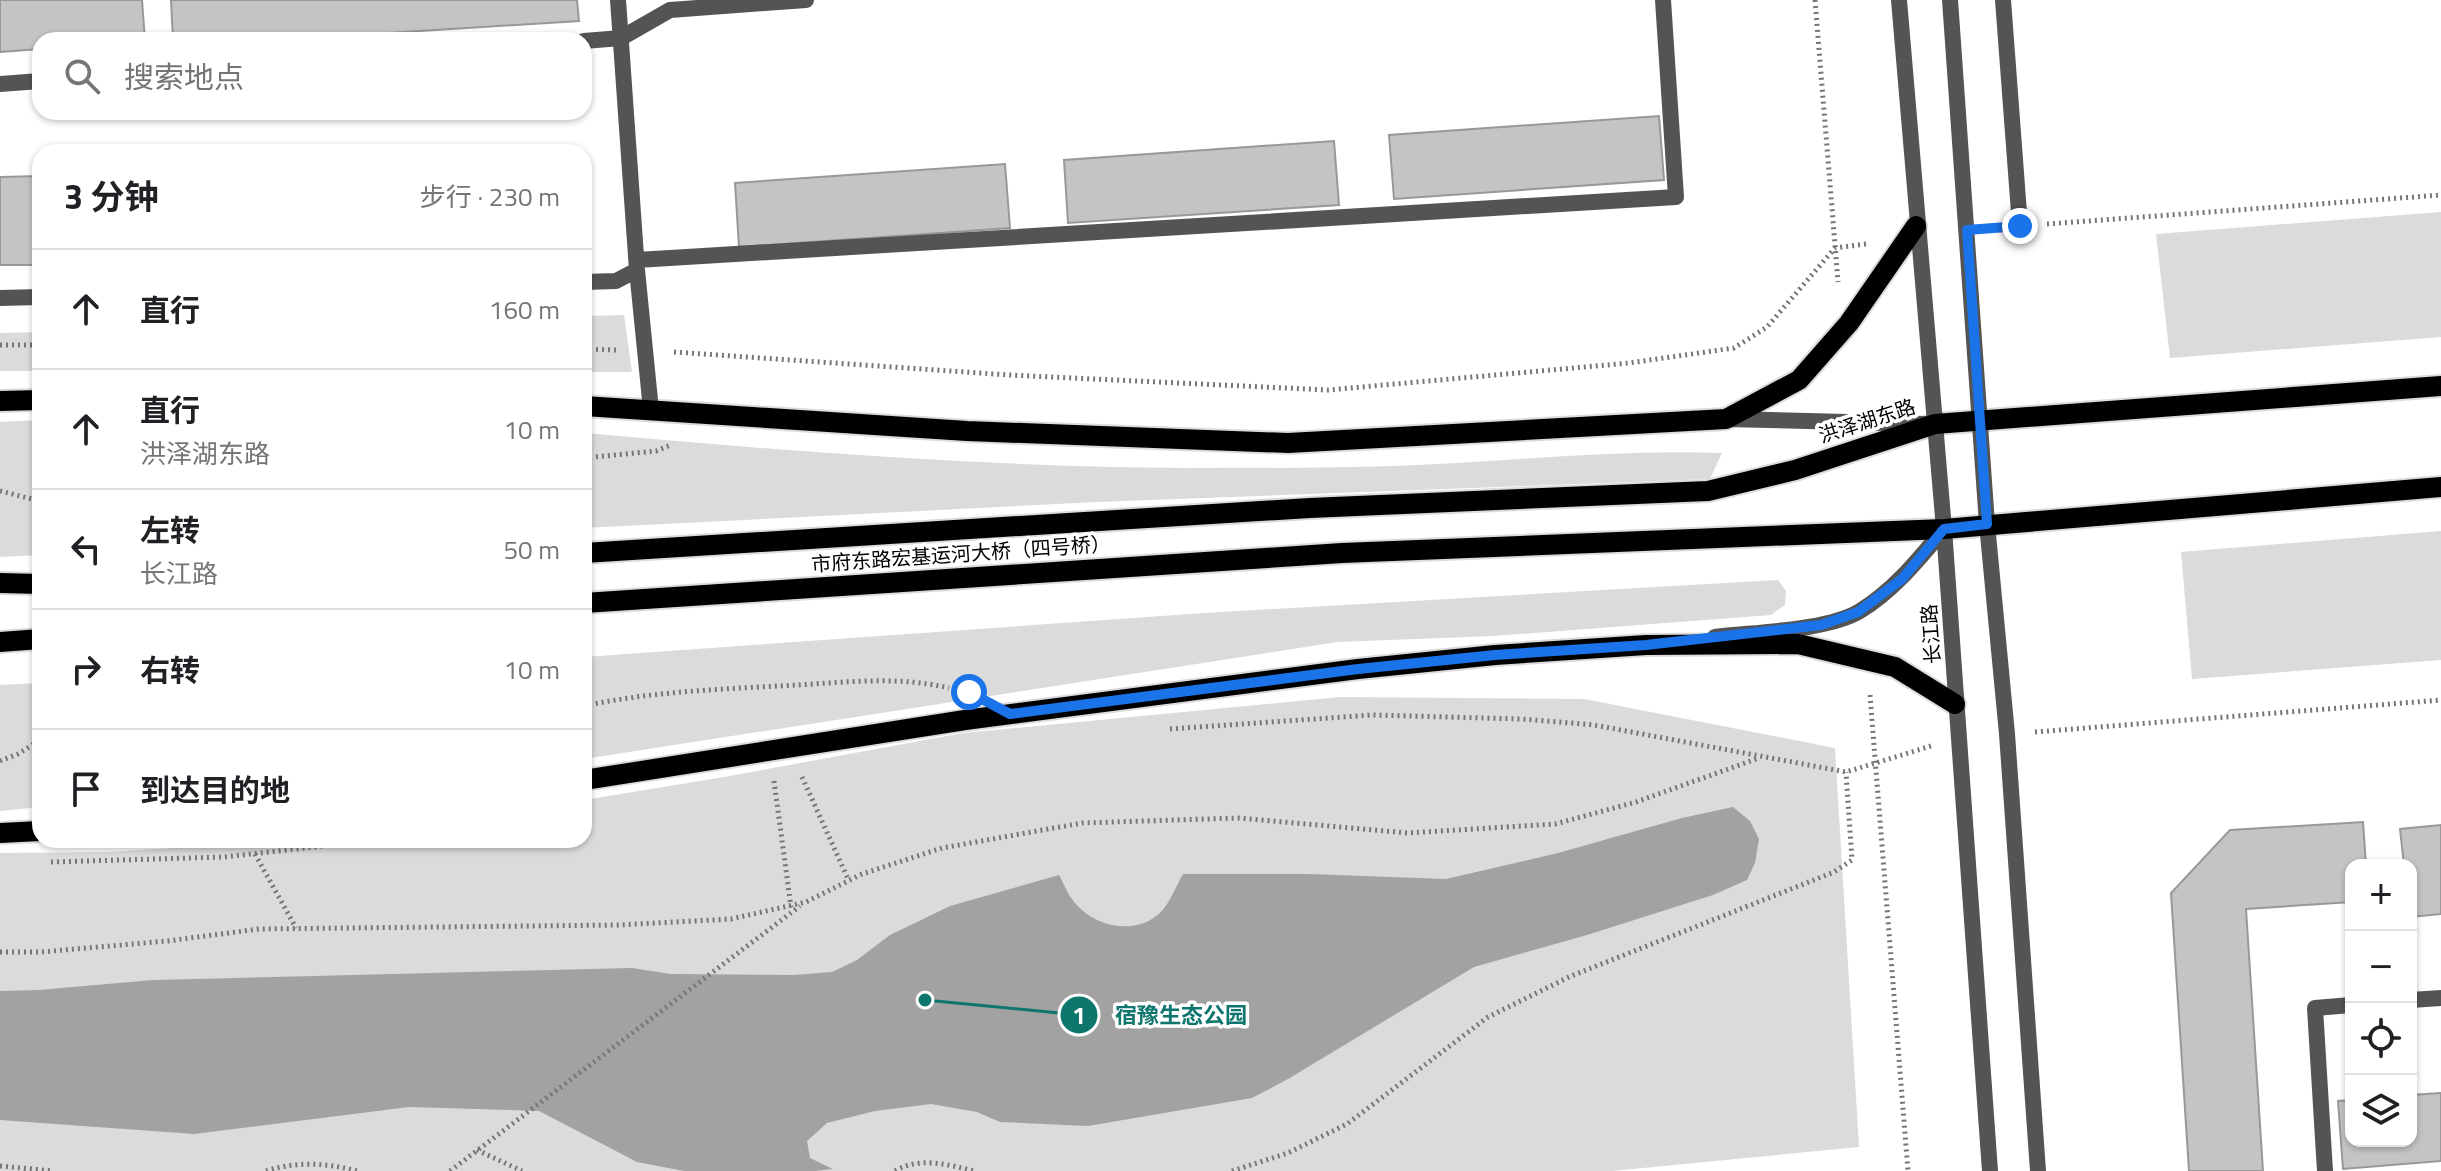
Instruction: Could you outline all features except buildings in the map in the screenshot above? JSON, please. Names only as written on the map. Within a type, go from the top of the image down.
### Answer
[{"type":"main road","points":[[592,406],[967,431],[1288,443],[1726,419],[1799,380],[1842,331],[1912,232]]},
{"type":"main road","name":"洪泽湖东路","points":[[1310,508],[1708,491],[1795,470],[1935,424],[2441,386]]},
{"type":"main road","points":[[0,401],[32,400]]},
{"type":"main road","points":[[1944,529],[2441,487]]},
{"type":"main road","name":"市府东路宏基运河大桥（四号桥）","points":[[592,553],[1310,508]]},
{"type":"main road","name":"市府东路宏基运河大桥（四号桥）","points":[[592,602],[1342,553],[1944,529]]},
{"type":"main road","points":[[0,583],[32,584]]},
{"type":"main road","points":[[0,642],[32,640]]},
{"type":"main road","points":[[592,779],[965,720],[1342,671],[1495,655],[1646,645],[1798,644],[1895,667],[1955,704]]},
{"type":"main road","points":[[0,833],[32,831]]},
{"type":"street","points":[[618,0],[651,410]]},
{"type":"street","points":[[592,40],[621,38],[670,10],[806,0]]},
{"type":"street","points":[[592,282],[616,281],[637,265],[1676,197],[1663,0]]},
{"type":"street","name":"长江路","points":[[1899,0],[1912,232],[1944,529],[1990,1171]]},
{"type":"street","points":[[1950,0],[2038,1171]]},
{"type":"street","points":[[2003,0],[2020,226]]},
{"type":"street","points":[[0,84],[32,82]]},
{"type":"street","points":[[0,298],[32,297]]},
{"type":"street","points":[[1726,419],[1935,424]]},
{"type":"street","points":[[1646,645],[1821,625],[1858,612],[1902,579],[1944,529]]},
{"type":"street","points":[[2417,1000],[2441,998]]},
{"type":"street","points":[[2325,1171],[2315,1008],[2345,1006]]},
{"type":"path","points":[[1815,0],[1842,331]]},
{"type":"path","points":[[2020,226],[2441,195]]},
{"type":"path","points":[[592,349],[645,350],[1009,375],[1328,390],[1629,363],[1734,348],[1767,327],[1835,248],[1912,232]]},
{"type":"path","points":[[0,345],[32,345]]},
{"type":"path","points":[[592,457],[656,451],[675,443],[679,411]]},
{"type":"path","points":[[0,491],[32,499]]},
{"type":"path","points":[[1868,661],[1908,1171]]},
{"type":"path","points":[[592,704],[615,699],[752,687],[878,681],[925,682],[954,689]]},
{"type":"path","points":[[2007,734],[2441,700]]},
{"type":"path","points":[[1167,729],[1372,715],[1522,719],[1594,725],[1846,772],[1958,738]]},
{"type":"path","points":[[0,761],[32,745]]},
{"type":"path","points":[[0,952],[41,952],[167,941],[259,929],[632,924],[731,919],[806,902],[862,874],[942,848],[1082,823],[1238,818],[1408,833],[1555,824],[1636,802],[1760,757]]},
{"type":"path","points":[[1232,1171],[1288,1153],[1347,1124],[1488,1017],[1584,971],[1834,872],[1852,860],[1846,772]]},
{"type":"path","points":[[759,784],[817,774]]},
{"type":"path","points":[[802,777],[849,881]]},
{"type":"path","points":[[774,781],[791,907]]},
{"type":"path","points":[[45,862],[224,857],[307,848]]},
{"type":"path","points":[[255,854],[296,928]]},
{"type":"path","points":[[450,1171],[806,902]]},
{"type":"path","points":[[477,1150],[522,1171]]},
{"type":"path","points":[[895,1171],[907,1164],[936,1162],[975,1171]]},
{"type":"path","points":[[266,1171],[286,1164],[332,1165],[357,1171]]},
{"type":"path","points":[[0,1166],[53,1171]]},
{"type":"shaded area","points":[[2441,212],[2441,337],[2170,358],[2156,234]]},
{"type":"shaded area","points":[[624,315],[632,372],[592,372],[592,316]]},
{"type":"shaded area","points":[[32,332],[32,371],[0,371],[0,333]]},
{"type":"shaded area","points":[[32,420],[32,555],[0,557],[0,422]]},
{"type":"shaded area","points":[[592,434],[886,457],[1113,467],[1369,467],[1599,454],[1722,453],[1710,479],[1097,502],[592,528]]},
{"type":"shaded area","points":[[2441,531],[2441,660],[2192,679],[2181,552]]},
{"type":"shaded area","points":[[1778,580],[1786,591],[1785,605],[1771,615],[1493,636],[1338,642],[592,758],[592,656],[1204,613]]},
{"type":"shaded area","points":[[32,683],[32,808],[0,811],[0,685]]},
{"type":"shaded area","points":[[1340,697],[1584,699],[1835,748],[1859,1147],[1612,1171],[0,1171],[0,853],[174,848],[592,848],[592,799],[963,733]]},
{"type":"shaded area","points":[[1733,807],[1750,821],[1759,839],[1755,863],[1747,880],[1713,895],[1474,967],[1252,1098],[1088,1126],[1000,1122],[977,1112],[931,1104],[875,1111],[827,1123],[807,1141],[810,1158],[833,1169],[815,1171],[684,1171],[637,1162],[539,1111],[409,1107],[194,1134],[0,1120],[0,991],[153,980],[632,968],[671,974],[794,975],[832,972],[857,960],[890,935],[950,906],[1059,875],[1070,897],[1093,918],[1116,926],[1139,925],[1160,913],[1183,874],[1446,879]]},
{"type":"place","name":"宿豫生态公园","points":[[925,1000]]},
{"type":"route","points":[[969,692],[1010,714],[1358,669],[1495,655],[1646,645],[1821,625],[1858,612],[1902,579],[1944,529],[1987,524],[1967,230],[2020,226]]}]
